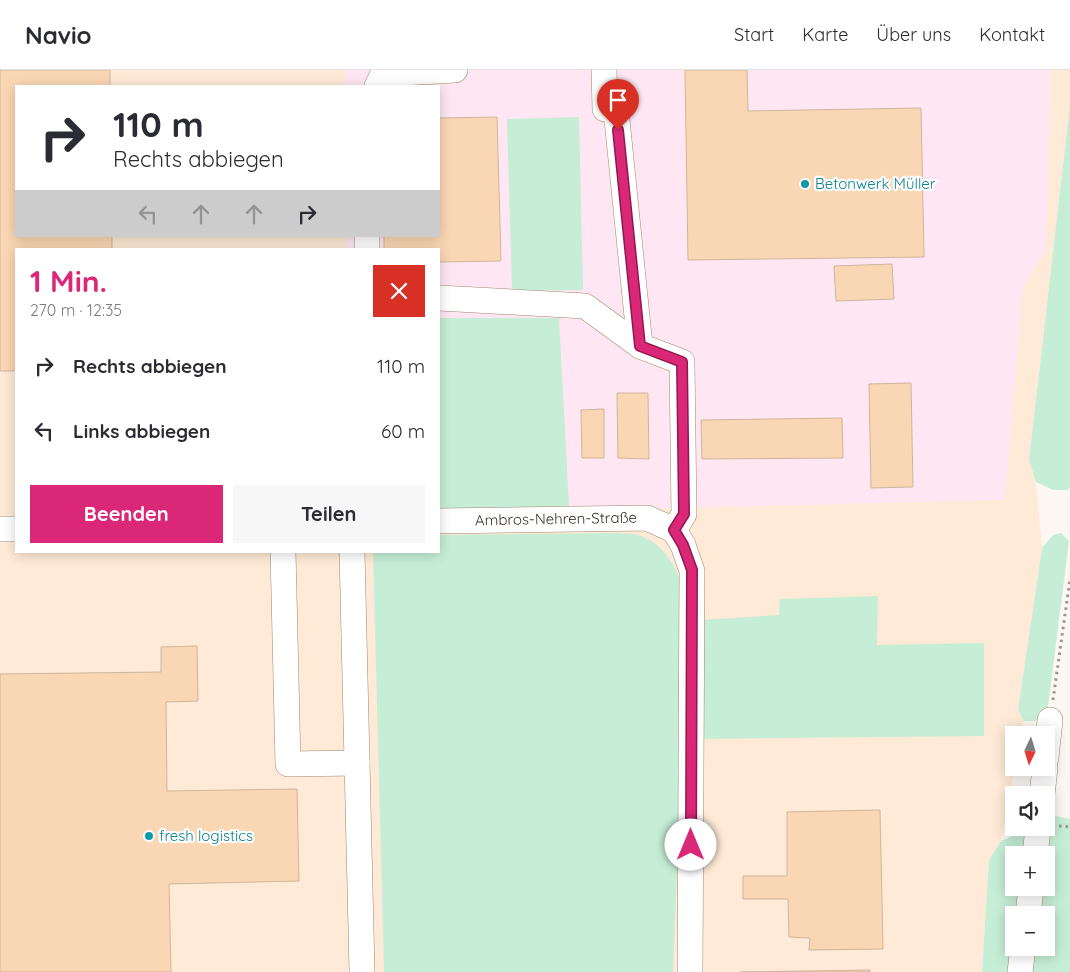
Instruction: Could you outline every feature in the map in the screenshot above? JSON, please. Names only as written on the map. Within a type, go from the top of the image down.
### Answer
[{"type":"street","points":[[377,85],[382,74],[455,70]]},
{"type":"street","points":[[604,70],[605,108],[616,110],[640,346]]},
{"type":"street","points":[[440,298],[585,306],[640,346],[682,362],[684,514],[674,530],[683,545],[692,570],[690,972]]},
{"type":"street","name":"Ambros-Nehren-Straße","points":[[440,521],[647,518],[674,530]]},
{"type":"street","points":[[0,529],[15,529]]},
{"type":"street","points":[[283,553],[288,764],[356,763]]},
{"type":"street","points":[[352,553],[362,972]]},
{"type":"street","points":[[1049,726],[1050,720]]},
{"type":"street","points":[[1020,972],[1023,956]]},
{"type":"path","points":[[1050,720],[1070,579]]},
{"type":"shaded area","points":[[0,70],[1070,70],[1070,105],[1029,460],[1036,482],[1042,548],[1018,710],[1024,721],[1023,726],[1005,726],[1005,776],[1013,776],[1012,786],[1005,786],[1005,820],[1001,841],[989,860],[982,972],[0,972]]},
{"type":"shaded area","name":"Betonwerk Müller","points":[[345,70],[1051,70],[1046,250],[1023,288],[1005,500],[440,514],[440,248],[346,248],[346,237],[440,237],[440,85],[345,85]]},
{"type":"green space","points":[[1070,105],[1070,487],[1068,490],[1053,490],[1036,482],[1029,460]]},
{"type":"green space","points":[[579,117],[583,290],[512,291],[507,119]]},
{"type":"green space","points":[[440,318],[559,318],[569,506],[440,510]]},
{"type":"green space","points":[[1061,533],[1069,541],[1047,715],[1035,721],[1024,721],[1018,710],[1042,548],[1053,535]]},
{"type":"green space","points":[[636,534],[652,541],[672,563],[679,577],[678,845],[673,972],[384,972],[373,553],[440,553],[440,535]]},
{"type":"green space","points":[[878,596],[877,645],[984,643],[984,736],[703,739],[703,620],[779,615],[780,599]]},
{"type":"green space","points":[[1055,816],[1070,819],[1070,972],[982,972],[989,860],[1001,841],[1013,836],[1055,836]]},
{"type":"building","points":[[0,70],[110,70],[110,85],[15,85],[15,237],[112,237],[112,248],[15,248],[15,371],[0,371]]},
{"type":"building","name":"Betonwerk Müller","points":[[685,70],[747,70],[748,111],[921,108],[924,257],[688,260]]},
{"type":"building","points":[[497,117],[501,261],[440,262],[440,248],[384,248],[384,237],[440,237],[440,118]]},
{"type":"building","points":[[892,264],[894,299],[836,301],[834,266]]},
{"type":"building","points":[[911,383],[913,487],[871,488],[869,384]]},
{"type":"building","points":[[617,393],[648,393],[649,459],[618,458]]},
{"type":"building","points":[[604,409],[604,458],[582,458],[581,410]]},
{"type":"building","points":[[842,418],[843,458],[702,459],[701,420]]},
{"type":"building","name":"fresh logistics","points":[[197,646],[198,701],[166,702],[167,791],[297,789],[299,881],[169,884],[171,972],[0,972],[0,674],[161,672],[161,647]]},
{"type":"building","points":[[880,810],[883,949],[809,950],[810,938],[789,937],[788,899],[743,899],[743,876],[787,876],[787,812]]},
{"type":"building","points":[[870,970],[870,972],[740,972]]},
{"type":"place","name":"Betonwerk Müller","points":[[805,184]]},
{"type":"place","name":"fresh logistics","points":[[149,836]]},
{"type":"route","points":[[618,130],[640,346],[682,362],[684,514],[674,530],[683,545],[692,570],[691,845]]}]
